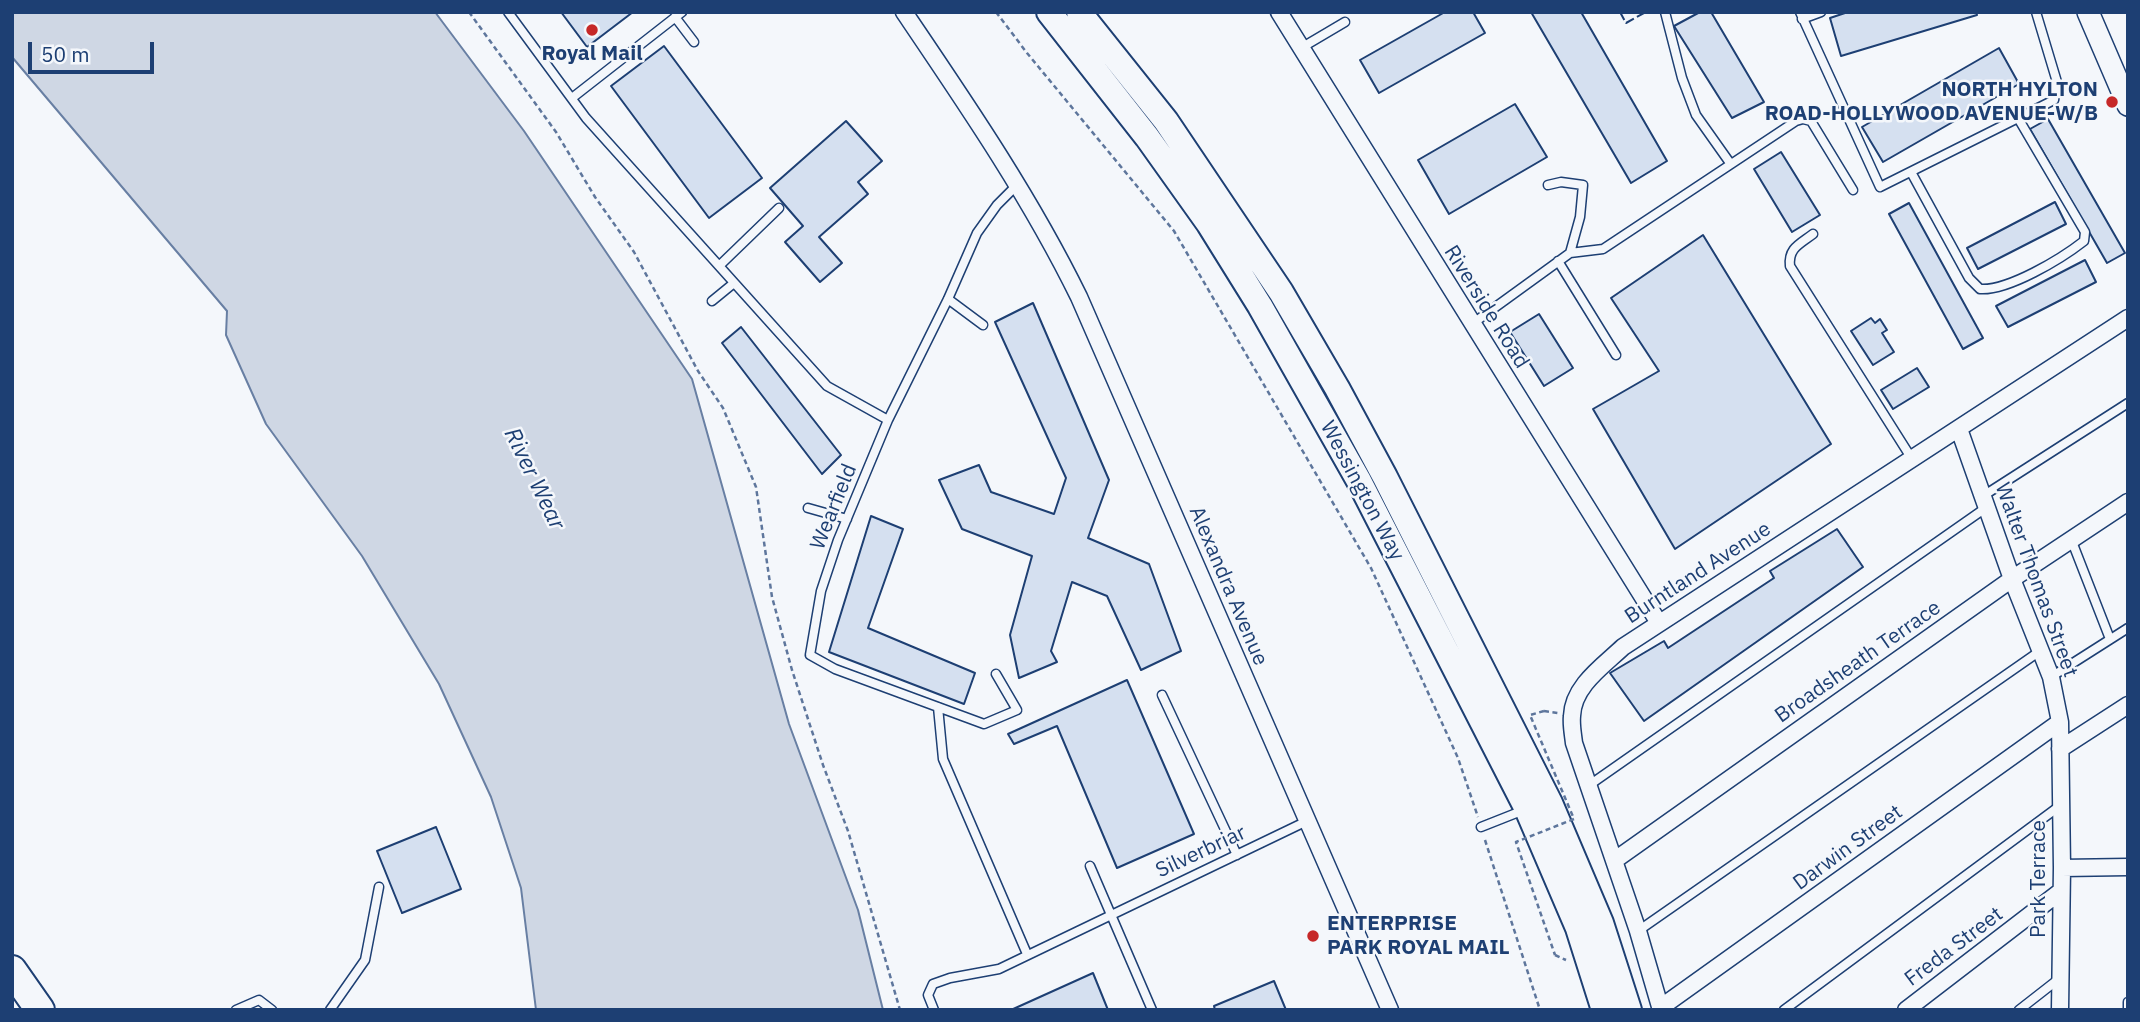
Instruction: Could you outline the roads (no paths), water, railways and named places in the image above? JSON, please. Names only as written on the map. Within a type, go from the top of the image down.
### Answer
[{"type":"highway","points":[[12,970],[40,1010]]},
{"type":"main road","name":"Wessington Way","points":[[1049,12],[1155,148],[1209,224],[1260,306],[1359,481],[1527,809],[1578,928],[1604,1010]]},
{"type":"main road","name":"Wessington Way","points":[[1079,12],[1173,132],[1281,292],[1336,388],[1385,477],[1550,803],[1601,923],[1629,1010]]},
{"type":"street","name":"Alexandra Avenue","points":[[904,12],[1051,240],[1079,297],[1390,1010]]},
{"type":"street","name":"Riverside Road","points":[[1279,12],[1659,624]]},
{"type":"street","points":[[2088,12],[2128,105]]},
{"type":"street","name":"Burntland Avenue","points":[[1660,1009],[1638,931],[1574,743],[1572,714],[1577,695],[1590,678],[1623,647],[2128,318]]},
{"type":"street","name":"Walter Thomas Street","points":[[1959,429],[2012,579],[2051,677],[2060,722],[2060,749]]},
{"type":"street","name":"Broadsheath Terrace","points":[[1615,860],[2012,579],[2128,502]]},
{"type":"street","points":[[2060,749],[2128,705]]},
{"type":"street","name":"Darwin Street","points":[[1660,1009],[2060,722]]},
{"type":"street","name":"Park Terrace","points":[[2060,749],[2060,1010]]},
{"type":"street","points":[[2062,868],[2128,867]]},
{"type":"street","name":"Freda Street","points":[[1906,1010],[2061,891]]},
{"type":"lane","points":[[508,12],[586,118],[827,386],[888,420]]},
{"type":"lane","points":[[1665,12],[1682,78],[1696,115],[1730,163]]},
{"type":"lane","points":[[1821,12],[1801,15],[1880,187],[2054,100],[2057,82],[2036,12]]},
{"type":"lane","points":[[572,98],[678,15],[694,42]]},
{"type":"lane","points":[[1301,48],[1345,22]]},
{"type":"lane","points":[[1911,172],[1969,278],[1980,289],[1993,290],[2006,286],[2071,251],[2084,241],[2085,232],[2018,118]]},
{"type":"lane","points":[[1472,324],[1570,253],[1603,249],[1796,121],[1811,121],[1853,190]]},
{"type":"lane","points":[[1548,185],[1561,182],[1583,185],[1580,217],[1570,253]]},
{"type":"lane","name":"Wearfield","points":[[996,674],[1017,710],[984,724],[835,669],[810,655],[821,591],[888,420],[948,299],[976,233],[997,205],[1017,185]]},
{"type":"lane","points":[[719,266],[779,208]]},
{"type":"lane","points":[[1813,234],[1793,248],[1789,256],[1790,266],[1912,459]]},
{"type":"lane","points":[[1558,261],[1616,355]]},
{"type":"lane","points":[[712,301],[734,283]]},
{"type":"lane","points":[[948,299],[983,325]]},
{"type":"lane","points":[[1587,786],[2128,403]]},
{"type":"lane","points":[[808,508],[847,519]]},
{"type":"lane","points":[[2071,540],[2110,639]]},
{"type":"lane","points":[[2051,677],[2128,628]]},
{"type":"lane","points":[[1638,931],[2041,651]]},
{"type":"lane","points":[[1162,695],[1237,855]]},
{"type":"lane","points":[[938,707],[943,759],[1027,954]]},
{"type":"lane","points":[[1784,1010],[2061,805]]},
{"type":"lane","points":[[1481,827],[1527,809]]},
{"type":"lane","name":"Silverbriar","points":[[934,1010],[928,995],[933,984],[999,969],[1307,821]]},
{"type":"lane","points":[[1090,866],[1152,1010]]},
{"type":"lane","points":[[330,1010],[365,960],[379,887]]},
{"type":"lane","points":[[2019,1010],[2060,978]]},
{"type":"lane","points":[[236,1010],[259,1000],[272,1010]]},
{"type":"lane","points":[[2127,1010],[2128,1002]]},
{"type":"water","name":"River Wear","points":[[12,12],[435,12],[524,131],[692,379],[789,724],[858,910],[883,1010],[536,1010],[521,888],[491,797],[439,684],[362,556],[266,424],[226,335],[227,311],[12,57]]},
{"type":"place","name":"Royal Mail","points":[[592,30]]},
{"type":"place","name":"NORTH HYLTON ROAD-HOLLYWOOD AVENUE-W/B","points":[[2112,102]]},
{"type":"place","name":"ENTERPRISE PARK ROYAL MAIL","points":[[1313,936]]}]
